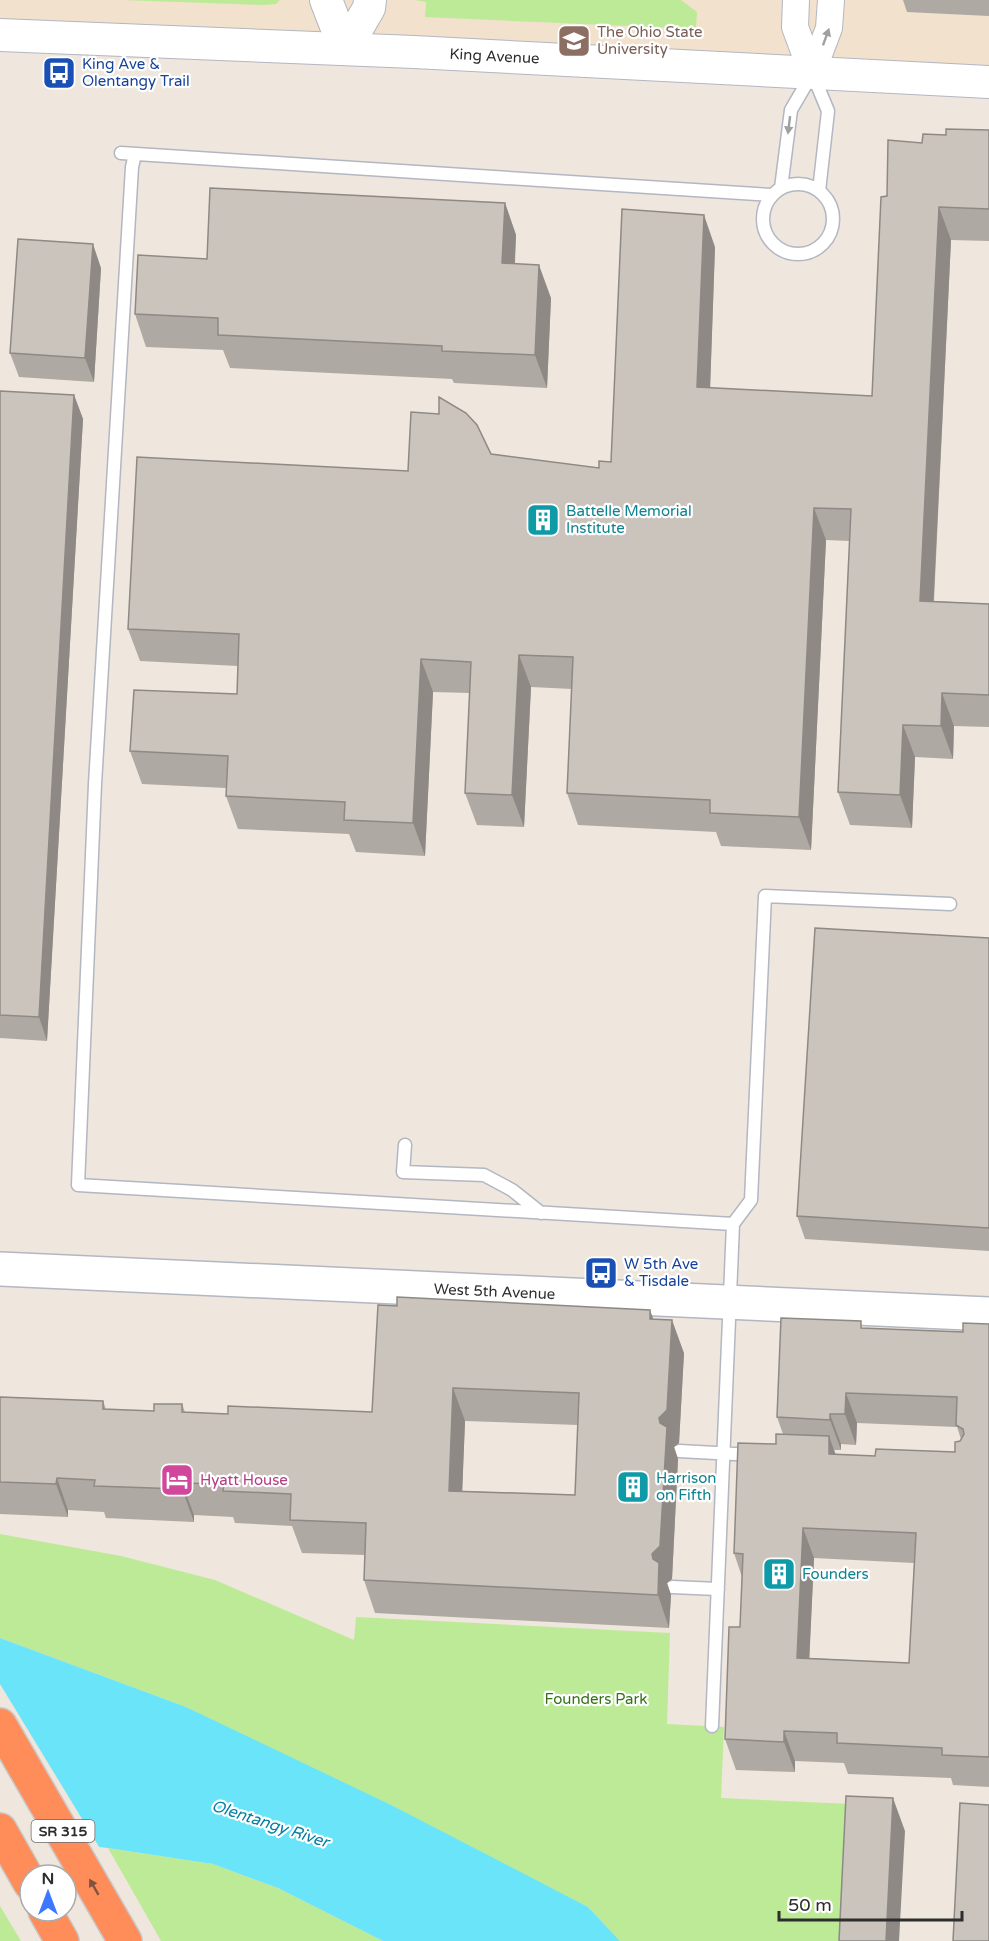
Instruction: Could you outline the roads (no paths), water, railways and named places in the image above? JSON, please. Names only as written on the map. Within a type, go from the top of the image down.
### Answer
[{"type":"highway","name":"SR 315","points":[[0,1725],[124,1939]]},
{"type":"highway","name":"SR 315","points":[[0,1830],[18,1863]]},
{"type":"main road","name":"West 5th Avenue","points":[[0,1269],[989,1314]]},
{"type":"street","points":[[326,0],[345,49]]},
{"type":"street","points":[[345,49],[369,8],[369,0]]},
{"type":"street","points":[[796,0],[795,27],[812,73]]},
{"type":"street","points":[[812,73],[829,28],[831,0]]},
{"type":"street","name":"King Avenue","points":[[0,35],[345,49],[989,82]]},
{"type":"lane","points":[[812,73],[828,111],[819,190]]},
{"type":"lane","points":[[121,153],[776,192],[804,184],[819,190],[831,204],[833,227],[821,246],[800,254],[778,248],[764,229],[764,212],[776,192],[791,110],[812,73]]},
{"type":"lane","points":[[135,154],[132,167],[96,773],[78,1185],[733,1224]]},
{"type":"lane","points":[[712,1726],[733,1224],[752,1200],[765,896],[950,904]]},
{"type":"lane","points":[[405,1145],[403,1172],[484,1175],[512,1190],[541,1213]]},
{"type":"lane","points":[[679,1452],[770,1456]]},
{"type":"lane","points":[[672,1587],[718,1588]]},
{"type":"water","name":"Olentangy River","points":[[0,1638],[186,1707],[391,1805],[588,1907],[620,1941],[383,1941],[278,1888],[213,1864],[108,1848],[0,1836]]},
{"type":"place","name":"The Ohio State University","points":[[574,41]]},
{"type":"place","name":"King Ave & Olentangy Trail","points":[[59,73]]},
{"type":"place","name":"Battelle Memorial Institute","points":[[543,520]]},
{"type":"place","name":"W 5th Ave & Tisdale","points":[[601,1273]]},
{"type":"place","name":"Hyatt House","points":[[177,1480]]},
{"type":"place","name":"Harrison on Fifth","points":[[633,1487]]},
{"type":"place","name":"Founders","points":[[779,1574]]},
{"type":"park label","name":"Founders Park","points":[[596,1699]]}]
